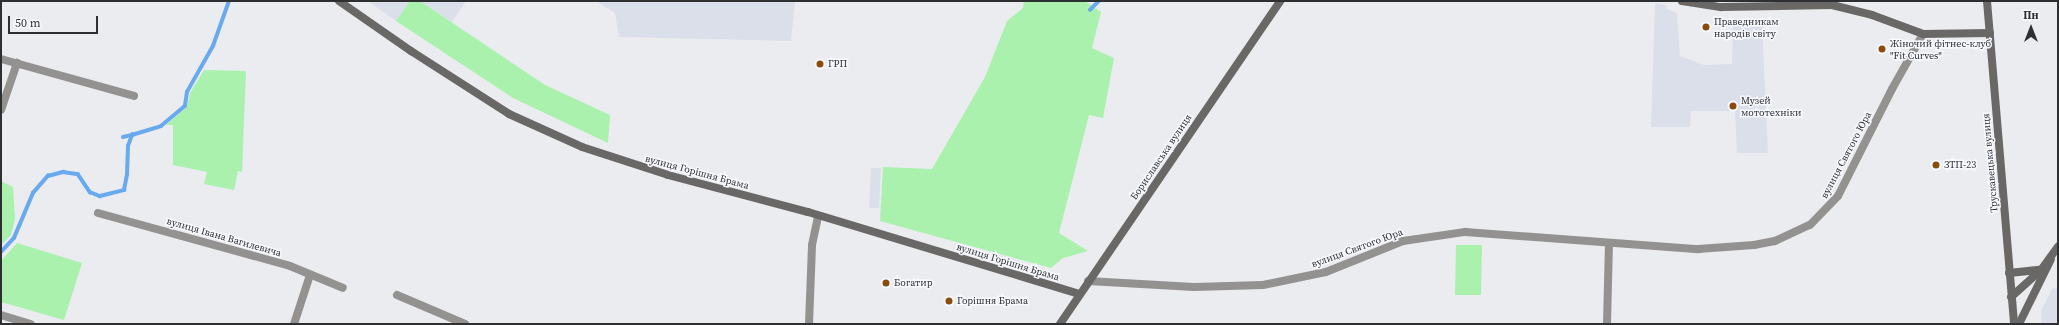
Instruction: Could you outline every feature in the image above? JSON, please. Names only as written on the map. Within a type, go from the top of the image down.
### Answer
[{"type":"street","name":"вулиця Горішня Брама","points":[[339,1],[484,98],[558,137],[668,175],[818,216],[1080,294]]},
{"type":"street","name":"Бориславська вулиця","points":[[1060,324],[1280,1]]},
{"type":"street","points":[[1682,1],[1721,7],[1832,5],[1872,14],[1923,34],[1990,34]]},
{"type":"street","name":"Трускавецька вулиця","points":[[1987,1],[2014,324]]},
{"type":"street","name":"вулиця Святого Юра","points":[[1088,281],[1194,287],[1263,285],[1326,272],[1403,241],[1450,234],[1490,234],[1671,248],[1732,248],[1775,241],[1810,226],[1838,196],[1892,89],[1923,34]]},
{"type":"street","points":[[1,59],[134,96]]},
{"type":"street","points":[[1,110],[17,63]]},
{"type":"street","name":"вулиця Івана Вагилевича","points":[[98,213],[275,262],[343,288]]},
{"type":"street","points":[[809,324],[812,245],[818,216]]},
{"type":"street","points":[[1607,324],[1609,243]]},
{"type":"street","points":[[2018,324],[2058,247]]},
{"type":"street","points":[[2011,297],[2051,259]]},
{"type":"street","points":[[2009,273],[2041,270]]},
{"type":"street","points":[[294,324],[310,275]]},
{"type":"street","points":[[397,295],[465,324]]},
{"type":"street","points":[[1,315],[32,324]]},
{"type":"shaded area","points":[[368,1],[410,1],[396,21]]},
{"type":"shaded area","points":[[420,1],[466,1],[452,22]]},
{"type":"shaded area","points":[[596,1],[795,1],[791,41],[619,37],[615,13]]},
{"type":"shaded area","points":[[1655,3],[1666,5],[1667,9],[1677,13],[1680,56],[1704,65],[1732,64],[1733,21],[1754,21],[1762,24],[1768,153],[1737,153],[1735,111],[1691,111],[1690,127],[1651,127]]},
{"type":"shaded area","points":[[871,168],[881,168],[879,208],[869,208]]},
{"type":"shaded area","points":[[2058,288],[2058,324],[2042,324],[2041,311],[2052,289]]},
{"type":"green space","points":[[410,1],[420,1],[545,85],[610,115],[608,143],[513,98],[396,21]]},
{"type":"green space","points":[[1024,1],[1085,1],[1101,12],[1092,48],[1114,58],[1103,118],[1089,115],[1059,233],[1088,251],[1063,258],[1051,268],[880,221],[883,167],[932,169],[985,77],[1007,21],[1023,8]]},
{"type":"green space","points":[[204,70],[246,71],[242,172],[238,171],[234,190],[204,184],[207,172],[173,165],[173,125],[166,125],[187,107],[190,93]]},
{"type":"green space","points":[[1,181],[13,187],[15,219],[11,235],[1,245]]},
{"type":"green space","points":[[17,243],[82,263],[64,320],[1,302],[1,261]]},
{"type":"green space","points":[[1456,245],[1482,245],[1481,295],[1455,295]]},
{"type":"waterway","points":[[1,252],[14,238],[33,193],[48,176],[63,172],[78,174],[90,192],[100,196],[124,190],[127,175],[128,146],[132,135],[161,126],[185,106],[187,92],[213,46],[229,1]]},
{"type":"waterway","points":[[1090,10],[1099,1]]},
{"type":"waterway","points":[[123,137],[132,135]]},
{"type":"place","name":"Праведникам народів світу","points":[[1706,27]]},
{"type":"place","name":"Жіночий фітнес-клуб \"Fit Curves\"","points":[[1882,49]]},
{"type":"place","name":"ГРП","points":[[820,64]]},
{"type":"place","name":"Музей мототехніки","points":[[1733,106]]},
{"type":"place","name":"ЗТП-23","points":[[1936,165]]},
{"type":"place","name":"Богатир","points":[[886,283]]},
{"type":"place","name":"Горішня Брама","points":[[949,301]]}]
